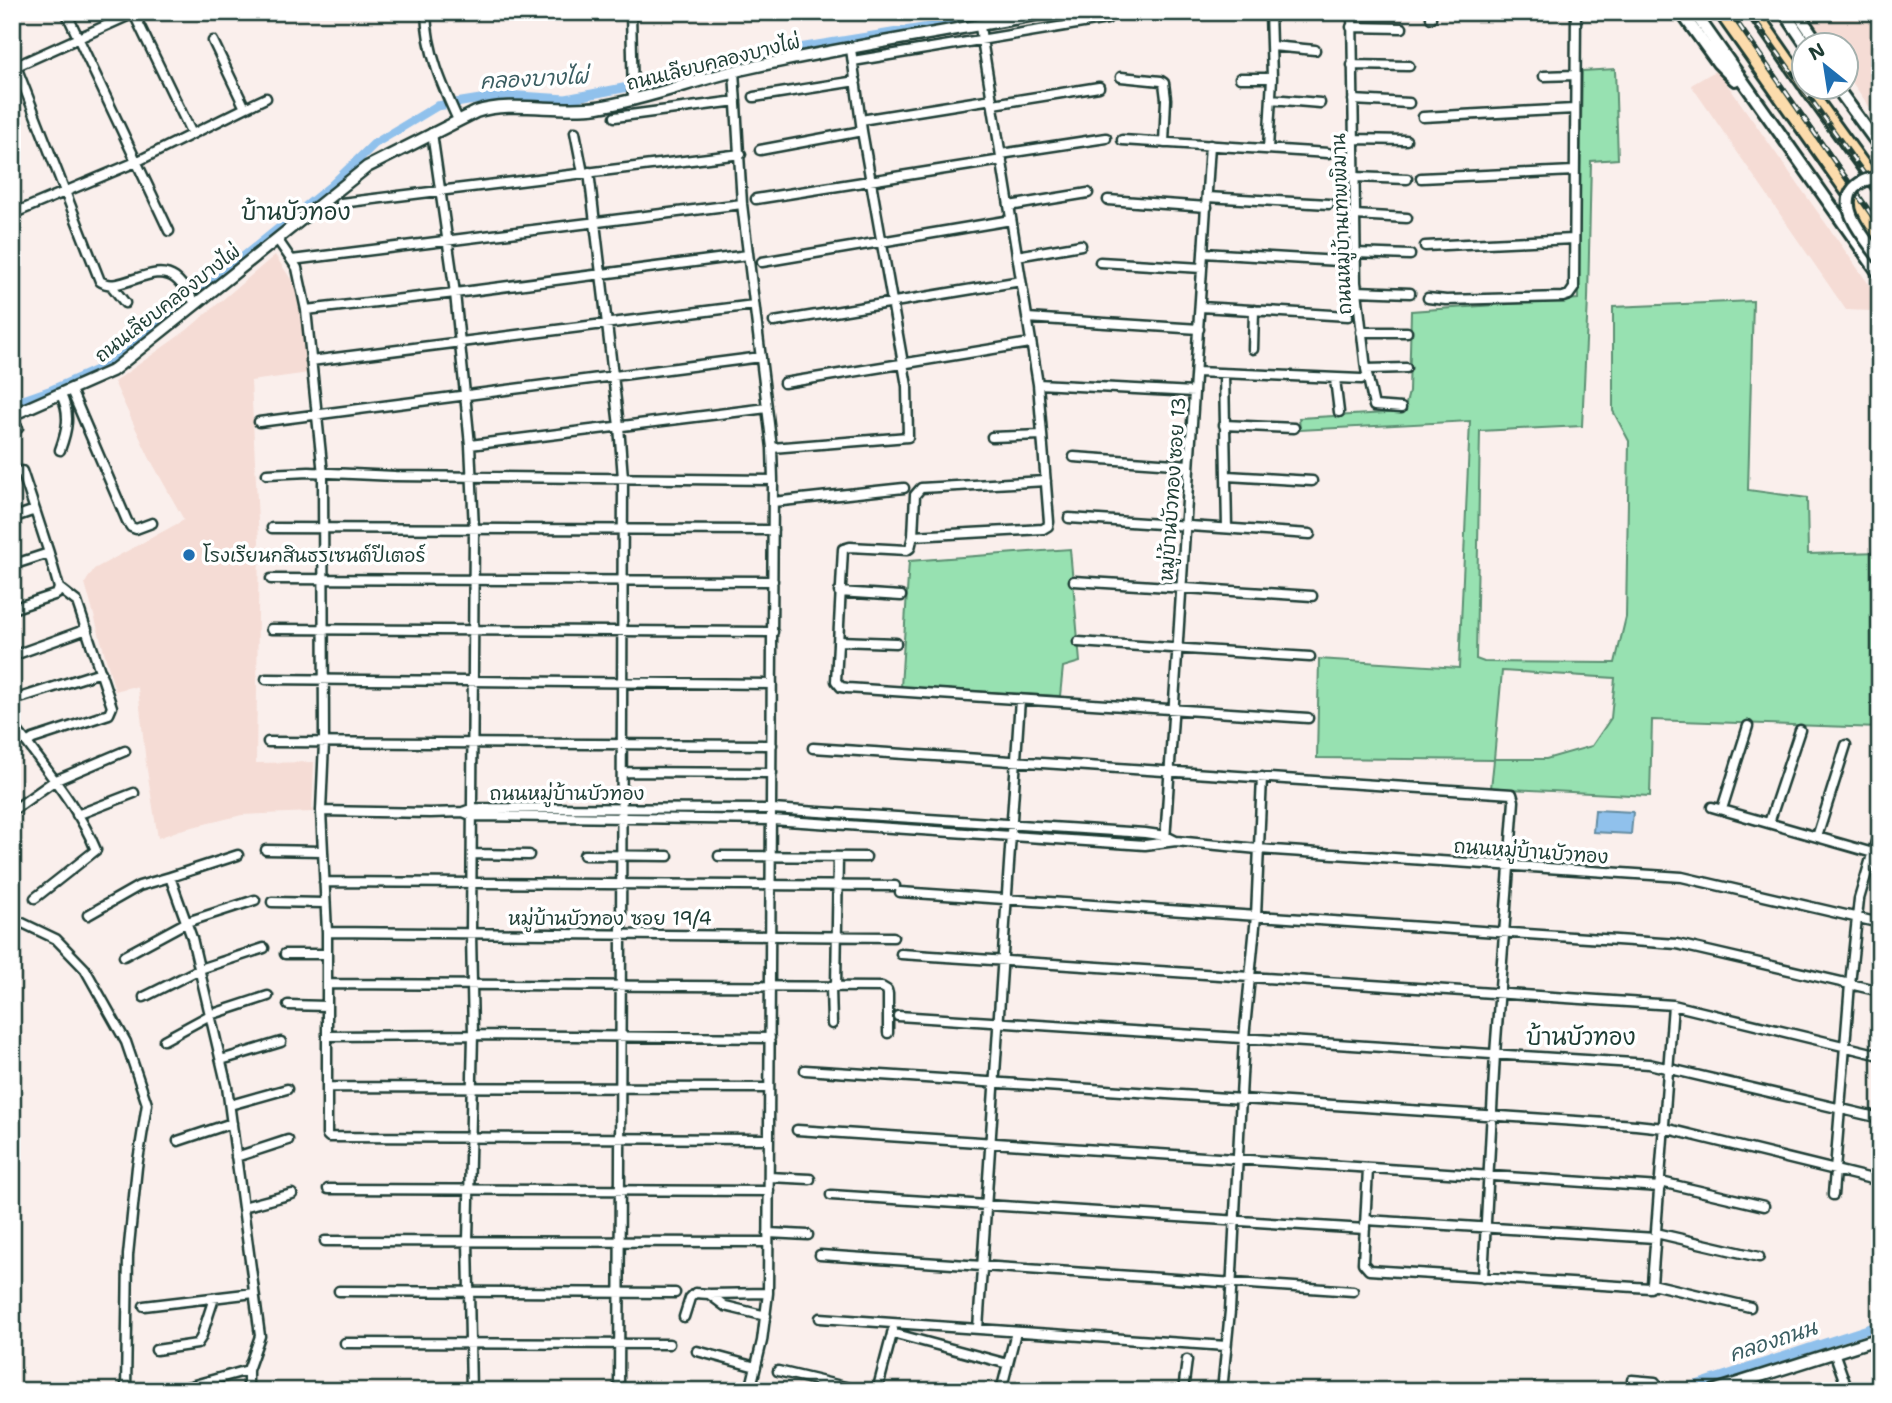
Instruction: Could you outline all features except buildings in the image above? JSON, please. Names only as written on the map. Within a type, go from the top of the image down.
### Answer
[{"type":"highway","points":[[1721,12],[1880,237]]},
{"type":"highway","points":[[1754,12],[1790,63]]},
{"type":"highway","points":[[1817,102],[1880,189]]},
{"type":"main road","points":[[1681,12],[1718,63],[1757,102]]},
{"type":"main road","points":[[1694,12],[1880,275]]},
{"type":"main road","points":[[1784,12],[1798,32]]},
{"type":"main road","points":[[1797,12],[1811,32]]},
{"type":"main road","points":[[1848,102],[1880,148]]},
{"type":"main road","points":[[1880,178],[1861,182],[1852,191],[1848,206],[1880,259]]},
{"type":"street","points":[[65,12],[169,231]]},
{"type":"street","points":[[426,12],[431,51],[444,90],[458,120]]},
{"type":"street","points":[[631,12],[634,96]]},
{"type":"street","name":"ถนนเลียบคลองบางไผ่","points":[[12,415],[112,371],[194,302],[367,167],[476,112],[494,108],[573,109],[634,96],[663,93],[734,71],[980,27],[1020,15],[1052,12]]},
{"type":"street","points":[[1268,149],[1272,78],[1270,12]]},
{"type":"street","name":"ถนนหมู่บ้านเทพพิมาน","points":[[1352,12],[1355,253],[1361,332],[1374,405],[1401,408]]},
{"type":"street","points":[[1428,298],[1446,300],[1569,295],[1573,288],[1576,12]]},
{"type":"street","points":[[14,67],[134,13],[192,134]]},
{"type":"street","points":[[853,61],[1107,19]]},
{"type":"street","points":[[913,536],[1043,529],[1049,522],[1038,384],[980,27]]},
{"type":"street","points":[[1351,27],[1402,28]]},
{"type":"street","points":[[213,41],[245,108]]},
{"type":"street","points":[[1272,46],[1315,50]]},
{"type":"street","points":[[772,448],[908,437],[908,405],[902,364],[862,131],[851,49]]},
{"type":"street","points":[[12,56],[14,67],[100,281],[111,285],[125,303]]},
{"type":"street","points":[[1352,65],[1409,66]]},
{"type":"street","points":[[734,71],[742,204],[772,448],[774,530],[768,1293],[766,1316],[750,1391]]},
{"type":"street","points":[[1544,76],[1575,75]]},
{"type":"street","points":[[1121,77],[1164,83],[1164,143]]},
{"type":"street","points":[[1240,78],[1272,78]]},
{"type":"street","points":[[754,97],[856,81]]},
{"type":"street","points":[[861,120],[1099,87]]},
{"type":"street","points":[[12,214],[136,162],[266,98]]},
{"type":"street","points":[[1271,99],[1320,103]]},
{"type":"street","points":[[1353,100],[1409,103]]},
{"type":"street","points":[[615,117],[736,102]]},
{"type":"street","points":[[1423,117],[1574,108]]},
{"type":"street","points":[[760,150],[862,131]]},
{"type":"street","points":[[575,132],[596,223],[623,478],[619,1391]]},
{"type":"street","points":[[432,134],[455,293],[473,477],[473,1035],[468,1240],[471,1391]]},
{"type":"street","points":[[756,199],[872,181],[1106,138]]},
{"type":"street","points":[[1353,139],[1406,140]]},
{"type":"street","points":[[1122,140],[1328,153]]},
{"type":"street","name":"หมู่บ้านบัวทอง ซอย 13","points":[[1165,840],[1210,145]]},
{"type":"street","points":[[341,203],[741,154]]},
{"type":"street","points":[[1421,178],[1574,171]]},
{"type":"street","points":[[1355,177],[1407,179]]},
{"type":"street","points":[[1009,206],[1088,193]]},
{"type":"street","points":[[1208,197],[1329,204]]},
{"type":"street","points":[[1108,200],[1207,207]]},
{"type":"street","points":[[292,260],[742,204]]},
{"type":"street","points":[[1355,215],[1407,218]]},
{"type":"street","points":[[762,262],[1011,220]]},
{"type":"street","points":[[277,239],[297,268],[306,310],[323,474],[324,742],[321,811],[327,932],[326,1133],[329,1137],[769,1139]]},
{"type":"street","points":[[1425,246],[1573,239]]},
{"type":"street","points":[[1017,256],[1081,245]]},
{"type":"street","points":[[1203,253],[1339,261]]},
{"type":"street","points":[[1355,253],[1410,255]]},
{"type":"street","points":[[306,310],[748,255]]},
{"type":"street","points":[[1100,262],[1202,268]]},
{"type":"street","points":[[111,285],[153,274],[169,275],[179,282],[194,302]]},
{"type":"street","points":[[774,322],[1021,281]]},
{"type":"street","points":[[1357,291],[1410,293]]},
{"type":"street","points":[[311,361],[754,305]]},
{"type":"street","points":[[1201,307],[1348,316]]},
{"type":"street","points":[[1253,349],[1254,310]]},
{"type":"street","points":[[1027,318],[1199,329]]},
{"type":"street","points":[[1361,332],[1407,332]]},
{"type":"street","points":[[784,383],[1030,343]]},
{"type":"street","points":[[260,422],[761,357]]},
{"type":"street","points":[[1366,369],[1406,368]]},
{"type":"street","points":[[1196,372],[1361,379]]},
{"type":"street","points":[[1224,374],[1227,528]]},
{"type":"street","points":[[1335,379],[1339,412]]},
{"type":"street","points":[[1038,384],[1194,392]]},
{"type":"street","points":[[60,450],[66,434],[68,416],[66,393]]},
{"type":"street","points":[[66,393],[131,527],[136,529],[152,523]]},
{"type":"street","points":[[470,445],[767,408]]},
{"type":"street","points":[[1224,425],[1294,428]]},
{"type":"street","points":[[992,437],[1042,435]]},
{"type":"street","points":[[1074,457],[1189,465]]},
{"type":"street","points":[[12,474],[22,471],[59,588],[77,602],[112,707],[109,714],[27,743]]},
{"type":"street","points":[[267,474],[291,472],[773,480]]},
{"type":"street","points":[[1227,476],[1312,481]]},
{"type":"street","points":[[1046,481],[921,488],[915,495],[910,548],[843,549],[836,681],[841,687],[1308,718]]},
{"type":"street","points":[[773,502],[904,488]]},
{"type":"street","points":[[12,518],[35,510]]},
{"type":"street","points":[[1069,518],[1310,534]]},
{"type":"street","points":[[272,528],[774,530]]},
{"type":"street","points":[[12,565],[48,554]]},
{"type":"street","points":[[271,579],[773,581]]},
{"type":"street","points":[[1074,581],[1312,596]]},
{"type":"street","points":[[12,609],[57,594],[59,588]]},
{"type":"street","points":[[839,593],[901,596]]},
{"type":"street","points":[[12,656],[87,629]]},
{"type":"street","points":[[271,629],[773,632]]},
{"type":"street","points":[[838,641],[897,643]]},
{"type":"street","points":[[1078,642],[1310,657]]},
{"type":"street","points":[[23,697],[101,672]]},
{"type":"street","points":[[266,679],[772,684]]},
{"type":"street","points":[[978,1329],[1020,699]]},
{"type":"street","points":[[12,724],[54,780],[96,850],[35,898]]},
{"type":"street","points":[[1722,809],[1748,726]]},
{"type":"street","points":[[1769,822],[1800,730]]},
{"type":"street","points":[[268,743],[772,745]]},
{"type":"street","points":[[1818,837],[1846,745]]},
{"type":"street","points":[[813,748],[1511,794],[1514,801],[1495,1054],[1494,1116],[1483,1278]]},
{"type":"street","points":[[12,811],[54,780],[125,751]]},
{"type":"street","points":[[622,772],[772,773]]},
{"type":"street","points":[[1222,1391],[1231,1282],[1244,1038],[1256,916],[1262,777]]},
{"type":"street","points":[[77,815],[134,793]]},
{"type":"street","points":[[1712,807],[1876,854]]},
{"type":"street","name":"ถนนหมู่บ้านบัวทอง","points":[[622,813],[772,808],[1012,825],[1258,849],[1682,877],[1880,923]]},
{"type":"street","name":"ถนนหมู่บ้านบัวทอง","points":[[321,811],[622,813],[1136,844],[1165,840]]},
{"type":"street","points":[[1833,1195],[1859,899],[1876,854],[1880,828]]},
{"type":"street","points":[[266,850],[322,851]]},
{"type":"street","points":[[473,854],[529,855]]},
{"type":"street","points":[[88,915],[139,886],[238,855]]},
{"type":"street","points":[[584,855],[668,856]]},
{"type":"street","points":[[719,856],[866,857]]},
{"type":"street","points":[[832,1024],[838,937],[838,857]]},
{"type":"street","points":[[170,877],[187,922],[200,969],[232,1123],[260,1336],[248,1370],[248,1391]]},
{"type":"street","points":[[324,881],[838,886],[1677,944],[1880,991]]},
{"type":"street","points":[[124,956],[187,922],[255,900]]},
{"type":"street","points":[[272,902],[324,903]]},
{"type":"street","points":[[12,918],[56,939],[85,969],[126,1042],[147,1104],[128,1255],[126,1391]]},
{"type":"street","name":"หมู่บ้านบัวทอง ซอย 19/4","points":[[327,932],[893,937]]},
{"type":"street","points":[[144,997],[200,969],[264,948]]},
{"type":"street","points":[[285,954],[327,954]]},
{"type":"street","points":[[901,954],[1672,1005],[1880,1055]]},
{"type":"street","points":[[327,984],[885,988],[889,1004],[888,1033]]},
{"type":"street","points":[[164,1040],[210,1015],[268,996]]},
{"type":"street","points":[[288,1004],[327,1006]]},
{"type":"street","points":[[1368,1169],[1363,1263],[1369,1270],[1645,1290],[1650,1288],[1653,1284],[1672,1005]]},
{"type":"street","points":[[898,1016],[1667,1067],[1880,1118]]},
{"type":"street","points":[[327,1036],[770,1038]]},
{"type":"street","points":[[221,1060],[281,1042]]},
{"type":"street","points":[[805,1070],[1664,1128],[1880,1181]]},
{"type":"street","points":[[327,1087],[769,1088]]},
{"type":"street","points":[[229,1105],[286,1089]]},
{"type":"street","points":[[178,1141],[232,1123]]},
{"type":"street","points":[[797,1130],[1368,1169],[1660,1184],[1764,1206]]},
{"type":"street","points":[[236,1157],[288,1140]]},
{"type":"street","points":[[769,1177],[810,1179]]},
{"type":"street","points":[[328,1189],[769,1191]]},
{"type":"street","points":[[243,1207],[292,1194]]},
{"type":"street","points":[[831,1195],[1365,1229]]},
{"type":"street","points":[[1366,1220],[1655,1236],[1759,1257]]},
{"type":"street","points":[[325,1241],[620,1241],[808,1235]]},
{"type":"street","points":[[820,1255],[1353,1291]]},
{"type":"street","points":[[1653,1284],[1750,1307]]},
{"type":"street","points":[[339,1291],[675,1293]]},
{"type":"street","points":[[144,1306],[254,1293]]},
{"type":"street","points":[[684,1317],[692,1294],[768,1293]]},
{"type":"street","points":[[709,1294],[725,1306],[766,1316]]},
{"type":"street","points":[[156,1350],[197,1344],[214,1297]]},
{"type":"street","points":[[820,1318],[1226,1346]]},
{"type":"street","points":[[877,1391],[894,1324]]},
{"type":"street","points":[[1001,1391],[1016,1332]]},
{"type":"street","points":[[892,1333],[1008,1364]]},
{"type":"street","points":[[1713,1391],[1880,1338]]},
{"type":"street","points":[[345,1343],[669,1344]]},
{"type":"street","points":[[697,1352],[756,1367]]},
{"type":"street","points":[[1834,1352],[1848,1391]]},
{"type":"street","points":[[1183,1391],[1187,1360]]},
{"type":"street","points":[[173,1391],[203,1387],[248,1370]]},
{"type":"street","points":[[778,1371],[862,1391]]},
{"type":"street","points":[[1632,1380],[1651,1381],[1660,1388]]},
{"type":"shaded area","points":[[1802,12],[1880,12],[1880,122],[1860,94],[1860,32],[1817,32]]},
{"type":"shaded area","points":[[1717,70],[1880,300],[1872,311],[1846,310],[1691,85]]},
{"type":"shaded area","name":"โรงเรียนกสินธรเซนต์ปีเตอร์","points":[[275,255],[298,290],[309,373],[251,381],[259,541],[256,763],[314,762],[312,812],[242,815],[158,838],[146,764],[138,688],[115,691],[85,583],[94,569],[184,520],[149,457],[114,382],[187,330]]},
{"type":"green space","points":[[1615,69],[1618,159],[1591,161],[1582,426],[1480,431],[1476,659],[1484,662],[1615,663],[1626,617],[1629,441],[1613,411],[1613,307],[1753,301],[1748,490],[1807,498],[1808,554],[1880,552],[1879,728],[1652,720],[1650,796],[1491,788],[1494,760],[1317,758],[1319,659],[1459,668],[1470,421],[1300,430],[1299,418],[1404,412],[1409,392],[1411,311],[1578,299],[1582,71]],"holes":[[[1502,671],[1615,678],[1611,718],[1592,746],[1546,759],[1494,759]]]},
{"type":"green space","points":[[1070,549],[1080,662],[1063,667],[1060,696],[901,687],[909,561]]},
{"type":"water","points":[[1595,810],[1633,812],[1631,834],[1593,832]]},
{"type":"waterway","name":"คลองบางไผ่","points":[[12,404],[112,363],[331,186],[374,144],[437,106],[505,95],[566,99],[722,69],[768,53],[1022,12]]},
{"type":"waterway","name":"คลองถนน","points":[[1678,1391],[1880,1325]]},
{"type":"railway","points":[[1730,12],[1880,227]]},
{"type":"railway","points":[[1749,12],[1880,196]]},
{"type":"place","name":"โรงเรียนกสินธรเซนต์ปีเตอร์","points":[[189,555]]},
{"type":"district","name":"บ้านบัวทอง","points":[[296,212]]},
{"type":"district","name":"บ้านบัวทอง","points":[[1581,1037]]}]
